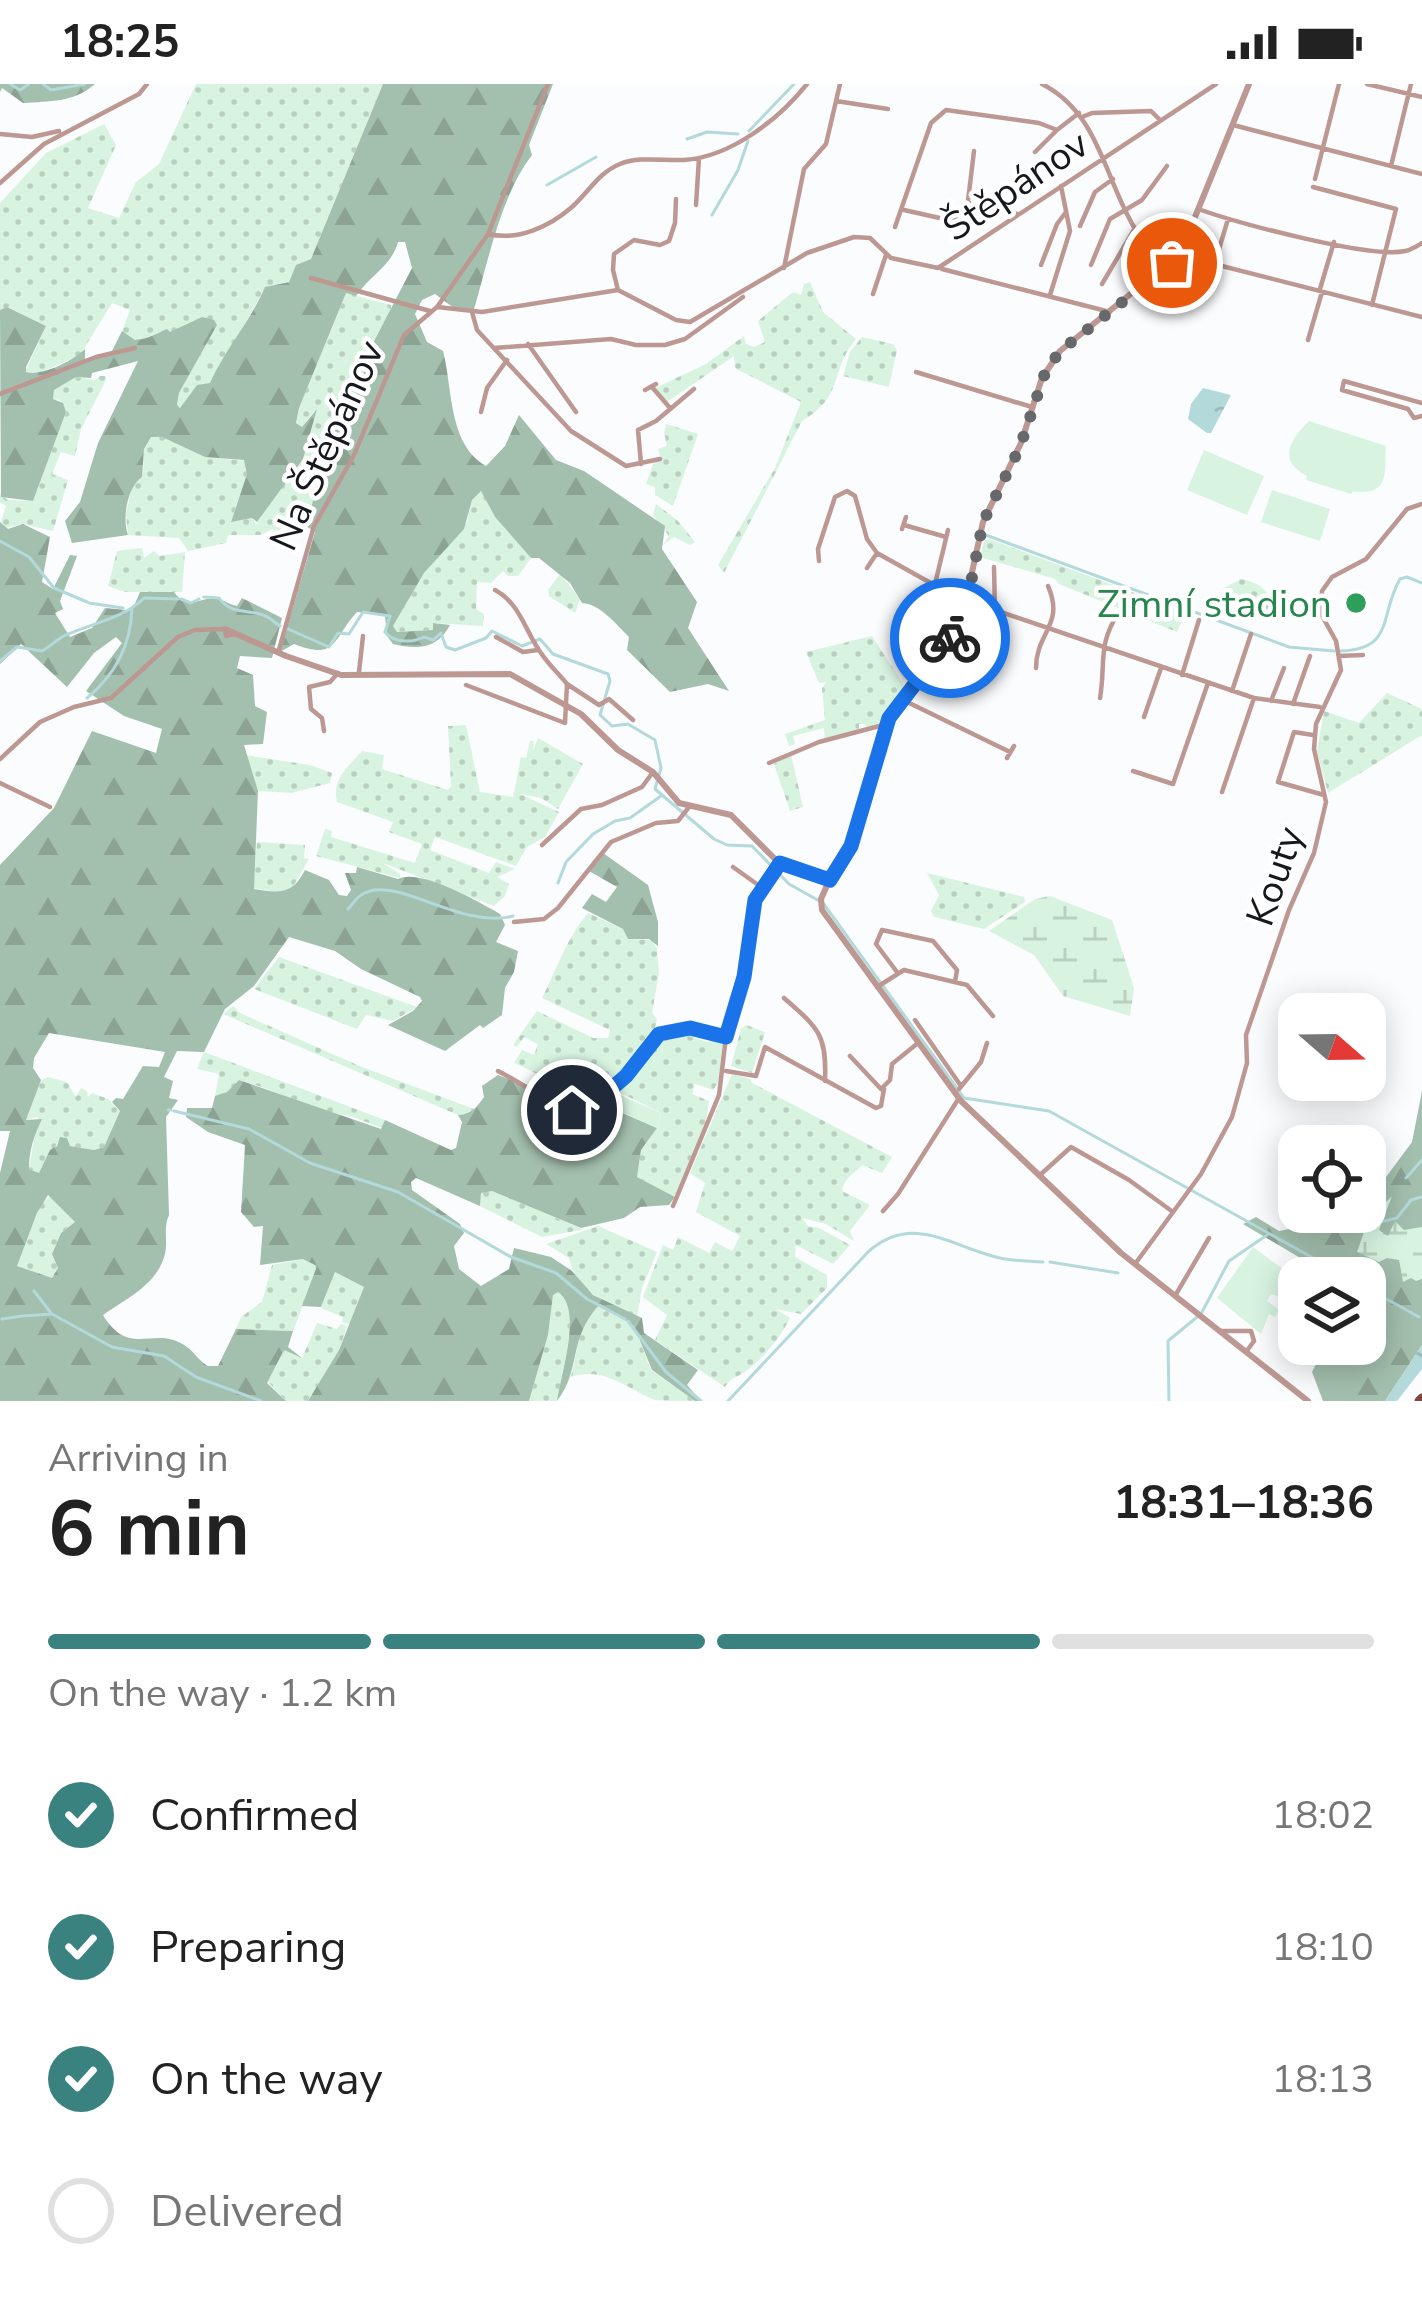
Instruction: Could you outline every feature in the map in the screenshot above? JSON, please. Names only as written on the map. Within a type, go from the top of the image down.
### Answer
[{"type":"street","points":[[0,183],[44,144],[139,94],[147,84]]},
{"type":"street","name":"Na Štěpánov","points":[[278,653],[314,526],[354,455],[404,335],[437,307],[488,234],[548,84]]},
{"type":"street","points":[[488,234],[508,238],[525,234],[574,205],[592,182],[620,164],[699,158],[749,137],[807,84]]},
{"type":"street","points":[[784,268],[804,169],[826,144],[840,84]]},
{"type":"street","points":[[1043,84],[1080,115],[1135,228],[1166,269]]},
{"type":"street","name":"Štěpánov","points":[[618,290],[682,322],[698,319],[807,254],[860,236],[874,241],[886,256],[938,268],[1216,84]]},
{"type":"street","points":[[1247,84],[1183,248],[1166,269],[1053,358],[1020,447],[983,522],[958,627],[893,711],[851,846],[820,901],[918,1043],[958,1091],[1135,1264],[1308,1401]]},
{"type":"street","points":[[1316,178],[1339,84]]},
{"type":"street","points":[[1367,84],[1422,97]]},
{"type":"street","points":[[1390,166],[1411,84]]},
{"type":"street","points":[[836,100],[888,110]]},
{"type":"street","points":[[896,227],[931,123],[946,110],[1057,130]]},
{"type":"street","points":[[1035,152],[1080,115],[1151,111],[1160,120]]},
{"type":"street","points":[[1233,125],[1422,174]]},
{"type":"street","points":[[0,134],[32,137],[64,131]]},
{"type":"street","points":[[972,208],[968,201],[974,151]]},
{"type":"street","points":[[696,206],[699,158]]},
{"type":"street","points":[[1091,265],[1110,219],[1142,200],[1167,166]]},
{"type":"street","points":[[1081,226],[1098,188],[1113,179]]},
{"type":"street","points":[[1050,295],[1068,245],[1060,186]]},
{"type":"street","points":[[1313,187],[1396,209],[1372,304]]},
{"type":"street","points":[[437,307],[472,312],[618,290],[614,254],[634,239],[660,245],[669,241],[676,199]]},
{"type":"street","points":[[904,210],[952,221],[981,204],[1017,214]]},
{"type":"street","points":[[1088,208],[1099,212]]},
{"type":"street","points":[[1200,210],[1385,251],[1405,251],[1422,243]]},
{"type":"street","points":[[1041,265],[1066,212]]},
{"type":"street","points":[[1216,285],[1209,283],[1228,219]]},
{"type":"street","points":[[1102,284],[1135,228]]},
{"type":"street","points":[[1308,340],[1334,242]]},
{"type":"street","points":[[873,294],[886,256]]},
{"type":"street","points":[[1214,264],[1422,317]]},
{"type":"street","points":[[938,268],[1111,312]]},
{"type":"street","points":[[311,278],[430,311]]},
{"type":"street","points":[[494,348],[611,339],[636,345],[665,344],[685,339],[745,293]]},
{"type":"street","points":[[472,312],[477,330],[571,431],[623,465],[660,458]]},
{"type":"street","points":[[528,344],[576,412]]},
{"type":"street","points":[[0,394],[135,347]]},
{"type":"street","points":[[481,412],[488,388],[507,360]]},
{"type":"street","points":[[916,372],[1032,407]]},
{"type":"street","points":[[1408,409],[1342,390],[1344,381],[1422,403]]},
{"type":"street","points":[[651,387],[670,408]]},
{"type":"street","points":[[641,464],[637,431],[692,393]]},
{"type":"street","points":[[1408,409],[1413,401]]},
{"type":"street","points":[[1408,409],[1411,417],[1422,416]]},
{"type":"street","points":[[819,561],[818,549],[835,497],[842,492],[855,496],[866,539],[877,553],[967,601],[1254,698],[1322,707]]},
{"type":"street","points":[[1363,655],[1339,656],[1320,606],[1326,583],[1366,559],[1400,515],[1422,504]]},
{"type":"street","points":[[904,523],[947,534],[935,584]]},
{"type":"street","points":[[867,568],[877,553]]},
{"type":"street","points":[[994,567],[995,610]]},
{"type":"street","points":[[1036,668],[1036,652],[1050,629],[1055,608],[1048,586]]},
{"type":"street","points":[[495,590],[509,597],[536,645],[568,684],[601,705],[609,699],[618,703],[633,720]]},
{"type":"street","points":[[1100,698],[1103,648],[1119,612]]},
{"type":"street","points":[[1182,675],[1199,620]]},
{"type":"street","points":[[0,759],[40,722],[111,698],[178,637],[195,630],[225,628],[338,674],[502,672],[564,704],[655,775],[687,811],[731,814],[777,868],[810,872],[828,883]]},
{"type":"street","points":[[1232,691],[1251,634]]},
{"type":"street","points":[[359,676],[363,636]]},
{"type":"street","points":[[496,637],[523,652],[536,645]]},
{"type":"street","points":[[1293,704],[1310,656]]},
{"type":"street","name":"Kouty","points":[[1135,1264],[1190,1190],[1232,1117],[1247,1063],[1246,1036],[1288,910],[1314,853],[1325,806],[1315,735],[1322,707],[1338,680],[1339,656]]},
{"type":"street","points":[[1144,717],[1162,668]]},
{"type":"street","points":[[1271,700],[1284,668]]},
{"type":"street","points":[[324,731],[322,718],[310,709],[309,687],[330,682],[338,674]]},
{"type":"street","points":[[1132,771],[1173,784],[1208,683]]},
{"type":"street","points":[[466,685],[565,723],[568,684]]},
{"type":"street","points":[[1222,792],[1254,698]]},
{"type":"street","points":[[901,699],[1011,752]]},
{"type":"street","points":[[769,763],[819,742],[887,724]]},
{"type":"street","points":[[1315,735],[1294,732],[1278,782],[1324,795]]},
{"type":"street","points":[[542,845],[581,809],[642,787],[655,775]]},
{"type":"street","points":[[0,783],[50,807]]},
{"type":"street","points":[[514,922],[544,919],[558,908],[610,842],[656,823],[678,821],[687,811]]},
{"type":"street","points":[[733,867],[761,887]]},
{"type":"street","points":[[674,1206],[719,1095],[726,1037],[744,977],[753,912],[761,887],[777,868]]},
{"type":"street","points":[[955,982],[957,970],[933,941],[882,930],[876,944],[897,972],[970,988],[993,1016]]},
{"type":"street","points":[[881,984],[897,972]]},
{"type":"street","points":[[784,998],[820,1030],[826,1053],[825,1081]]},
{"type":"street","points":[[915,1020],[958,1091]]},
{"type":"street","points":[[497,1071],[572,1110],[589,1108],[626,1076],[659,1034],[690,1028],[726,1037]]},
{"type":"street","points":[[724,1071],[756,1076],[765,1047],[876,1108],[881,1106],[892,1064],[918,1043]]},
{"type":"street","points":[[883,1210],[901,1190],[958,1091],[981,1062],[987,1043]]},
{"type":"street","points":[[850,1056],[884,1089]]},
{"type":"street","points":[[1040,1175],[1071,1148],[1129,1180],[1173,1212]]},
{"type":"street","points":[[1175,1296],[1210,1238]]},
{"type":"street","points":[[1220,1331],[1251,1331],[1254,1341],[1246,1352]]},
{"type":"green space","points":[[0,84],[95,84],[70,98],[23,103],[2,88],[0,92]]},
{"type":"green space","points":[[196,84],[383,84],[311,259],[296,265],[290,281],[266,287],[210,384],[197,385],[180,408],[179,393],[202,351],[204,317],[170,333],[162,331],[154,338],[135,341],[122,331],[130,310],[112,303],[80,355],[42,372],[25,372],[46,326],[8,307],[0,310],[0,203],[46,153],[104,124],[116,145],[88,208],[119,218],[136,182],[159,164]]},
{"type":"green space","points":[[383,84],[553,84],[529,145],[532,155],[504,209],[474,309],[458,311],[435,294],[422,300],[415,314],[427,342],[443,351],[458,430],[474,456],[486,466],[505,446],[519,415],[556,460],[584,471],[665,526],[662,549],[697,602],[688,628],[729,691],[708,684],[670,692],[627,650],[629,637],[613,620],[582,603],[570,583],[539,558],[531,558],[495,517],[481,491],[472,500],[464,529],[424,573],[393,626],[397,632],[433,630],[433,623],[450,625],[439,639],[419,647],[393,644],[387,636],[385,615],[357,612],[327,648],[294,644],[280,652],[315,532],[306,526],[320,476],[321,452],[361,383],[371,347],[412,268],[405,242],[398,242],[391,258],[356,296],[346,293],[299,408],[296,423],[302,427],[317,409],[303,459],[257,522],[252,518],[231,522],[247,474],[244,460],[205,457],[162,437],[151,437],[144,449],[142,477],[127,504],[128,535],[72,543],[65,521],[80,502],[98,443],[138,361],[92,373],[91,378],[76,377],[54,390],[53,399],[63,403],[66,412],[33,501],[1,497],[0,310],[7,307],[46,326],[26,367],[26,372],[33,373],[57,366],[85,349],[85,359],[112,351],[122,331],[135,340],[170,332],[202,317],[214,320],[217,325],[179,393],[180,408],[197,385],[210,383],[265,287],[289,282],[296,265],[311,259]]},
{"type":"green space","points":[[810,282],[823,312],[856,339],[831,393],[802,421],[724,573],[718,565],[775,468],[801,402],[735,368],[734,356],[667,402],[655,388],[706,364],[744,336],[746,344],[754,347],[765,342],[758,321],[793,292],[801,295],[804,284]]},
{"type":"green space","points":[[346,293],[391,305],[391,309],[339,428],[321,452],[320,476],[306,526],[260,535],[228,535],[226,543],[188,551],[179,538],[128,535],[126,514],[132,486],[143,473],[144,449],[151,437],[162,437],[205,457],[246,461],[247,474],[231,521],[252,518],[256,525],[307,443],[315,410],[302,427],[296,423],[299,408]]},
{"type":"green space","points":[[862,337],[893,344],[897,350],[889,387],[843,376],[850,352]]},
{"type":"green space","points":[[100,376],[106,380],[81,429],[75,456],[61,452],[52,474],[68,480],[53,531],[23,524],[5,528],[1,522],[6,506],[0,494],[8,500],[33,501],[66,412],[60,400],[53,399],[54,390],[76,377],[95,380]]},
{"type":"green space","points":[[1309,421],[1386,446],[1380,486],[1351,494],[1306,480],[1289,456],[1292,442]]},
{"type":"green space","points":[[666,424],[698,434],[673,506],[646,484],[653,464],[661,458],[658,449],[667,446]]},
{"type":"green space","points":[[1204,450],[1264,476],[1247,515],[1187,490]]},
{"type":"green space","points":[[1272,490],[1330,509],[1320,541],[1261,522]]},
{"type":"green space","points":[[481,491],[495,517],[531,558],[518,576],[503,571],[491,583],[477,582],[476,609],[484,614],[483,626],[434,623],[433,630],[397,632],[393,626],[424,573],[467,522],[472,499]]},
{"type":"green space","points":[[656,504],[695,542],[690,545],[674,537],[663,545],[669,536],[653,515]]},
{"type":"green space","points":[[0,522],[8,529],[23,524],[50,537],[42,582],[53,589],[70,555],[77,556],[60,601],[63,609],[55,613],[70,637],[92,628],[105,608],[134,606],[140,592],[174,592],[185,601],[212,598],[237,606],[242,598],[282,618],[272,658],[240,656],[237,668],[253,675],[255,706],[267,712],[263,744],[244,745],[258,791],[254,889],[284,890],[305,870],[329,880],[339,895],[347,896],[351,890],[345,873],[356,873],[357,867],[398,879],[420,878],[500,914],[505,925],[496,942],[518,951],[505,988],[502,1015],[445,1051],[388,1025],[413,1011],[420,997],[335,951],[289,937],[254,986],[225,1009],[204,1052],[177,1051],[164,1077],[173,1081],[169,1098],[178,1100],[166,1117],[169,1215],[165,1254],[148,1282],[103,1315],[123,1336],[175,1341],[208,1366],[218,1366],[236,1329],[293,1331],[288,1347],[302,1358],[284,1350],[267,1383],[286,1401],[0,1401],[0,1173],[10,1131],[0,1131],[0,865],[54,808],[92,731],[156,753],[162,729],[124,716],[86,691],[122,643],[116,637],[94,653],[67,687],[21,644],[0,664]],"holes":[[[49,1033],[165,1052],[159,1067],[143,1066],[123,1099],[112,1102],[120,1111],[104,1147],[70,1146],[67,1138],[60,1137],[39,1173],[29,1169],[29,1162],[42,1119],[26,1120],[41,1080],[33,1068],[34,1058]],[[48,1195],[75,1222],[61,1233],[52,1254],[58,1268],[52,1278],[17,1266]]]},
{"type":"green space","points":[[989,539],[1186,612],[1177,632],[1055,579],[980,557]]},
{"type":"green space","points":[[142,548],[144,558],[154,551],[159,556],[185,552],[182,592],[125,592],[108,586],[117,551]]},
{"type":"green space","points":[[560,574],[580,599],[575,613],[549,596]]},
{"type":"green space","points":[[1241,579],[1268,595],[1273,606],[1265,619],[1258,619],[1255,603],[1244,596],[1224,594],[1222,589]]},
{"type":"green space","points":[[872,636],[904,685],[884,724],[867,729],[859,724],[859,731],[825,739],[824,728],[793,736],[795,744],[789,746],[785,734],[825,720],[822,688],[826,682],[819,683],[806,652]]},
{"type":"green space","points":[[1387,693],[1422,709],[1422,735],[1328,793],[1317,751],[1324,711],[1359,723]]},
{"type":"green space","points":[[466,725],[480,792],[513,797],[521,757],[526,758],[530,741],[534,741],[533,751],[538,738],[583,764],[558,809],[541,798],[520,794],[559,812],[545,837],[527,847],[516,866],[435,837],[430,850],[489,873],[496,862],[515,869],[497,877],[509,884],[494,906],[383,863],[400,878],[316,856],[325,829],[332,831],[331,837],[415,863],[422,844],[389,832],[393,822],[337,802],[339,780],[362,751],[384,755],[382,769],[448,790],[448,726]]},
{"type":"green space","points":[[791,754],[803,807],[790,811],[774,764]]},
{"type":"green space","points":[[245,755],[310,765],[332,773],[330,783],[292,793],[258,791]]},
{"type":"green space","points":[[257,842],[305,845],[304,858],[309,859],[291,890],[253,888]]},
{"type":"green space","points":[[603,853],[648,885],[658,922],[658,946],[649,939],[628,939],[623,929],[582,908],[592,894],[606,902],[617,887],[589,871]]},
{"type":"green space","points":[[927,873],[1024,897],[1025,902],[984,929],[934,917],[931,911],[939,895]]},
{"type":"green space","points":[[1050,896],[1112,920],[1134,988],[1130,1016],[1063,996],[1034,955],[989,931],[1035,899]]},
{"type":"green space","points":[[588,913],[623,929],[628,939],[652,940],[659,973],[653,1037],[623,1076],[602,1092],[550,1080],[514,1063],[522,1050],[534,1055],[538,1044],[524,1037],[517,1047],[513,1045],[537,1011],[593,1038],[608,1038],[610,1030],[542,998]]},
{"type":"green space","points":[[279,957],[417,1007],[393,1021],[366,1015],[357,1029],[254,989]]},
{"type":"green space","points":[[233,1006],[362,1067],[474,1109],[458,1115],[223,1014]]},
{"type":"green space","points":[[746,1025],[765,1032],[752,1073],[731,1066]]},
{"type":"green space","points":[[677,1032],[707,1042],[724,1040],[722,1077],[713,1090],[695,1084],[692,1094],[709,1101],[706,1123],[674,1197],[637,1177],[641,1150],[657,1128],[661,1113],[615,1090],[639,1072],[657,1042]]},
{"type":"green space","points":[[204,1052],[385,1120],[384,1128],[239,1080],[227,1093],[215,1096],[219,1074],[197,1069]]},
{"type":"green space","points":[[732,1074],[750,1079],[892,1157],[882,1173],[862,1165],[843,1186],[842,1191],[870,1205],[850,1231],[854,1241],[826,1224],[802,1218],[808,1226],[850,1245],[833,1264],[796,1245],[795,1257],[827,1275],[827,1288],[801,1314],[776,1309],[790,1318],[781,1333],[759,1360],[725,1387],[655,1340],[667,1315],[643,1297],[663,1245],[673,1250],[678,1237],[709,1253],[715,1242],[732,1251],[740,1236],[696,1212],[705,1183],[690,1173]]},
{"type":"green space","points":[[498,1075],[543,1092],[573,1085],[603,1091],[597,1102],[657,1128],[641,1150],[637,1177],[675,1197],[669,1205],[640,1207],[624,1218],[581,1228],[492,1191],[481,1193],[480,1206],[416,1178],[412,1190],[460,1224],[464,1233],[454,1246],[459,1269],[481,1286],[509,1269],[514,1248],[551,1257],[572,1271],[593,1295],[642,1318],[644,1333],[698,1370],[687,1385],[701,1401],[652,1370],[634,1326],[600,1304],[583,1329],[570,1377],[557,1401],[570,1327],[565,1300],[558,1292],[553,1295],[548,1335],[529,1401],[308,1401],[339,1350],[364,1287],[335,1272],[321,1307],[302,1306],[317,1266],[303,1259],[260,1265],[263,1226],[254,1227],[241,1212],[245,1145],[208,1132],[186,1117],[187,1108],[212,1108],[215,1096],[239,1080],[381,1129],[385,1120],[451,1150],[456,1148],[462,1122],[458,1115],[476,1107],[484,1097],[482,1086]]},
{"type":"green space","points":[[48,1077],[67,1082],[76,1097],[81,1088],[88,1097],[92,1093],[108,1099],[120,1111],[104,1147],[70,1146],[60,1138],[41,1174],[29,1169],[38,1117],[26,1120],[39,1082]]},
{"type":"green space","points":[[606,1089],[661,1113],[657,1128],[597,1101]]},
{"type":"green space","points":[[1422,1091],[1422,1345],[1385,1401],[1323,1401],[1312,1372],[1316,1365],[1386,1365],[1386,1257],[1299,1257],[1243,1224],[1256,1217],[1278,1233],[1386,1233],[1386,1177],[1412,1142]]},
{"type":"green space","points":[[492,1191],[581,1230],[542,1237],[480,1206],[481,1192]]},
{"type":"green space","points":[[51,1196],[75,1222],[61,1233],[52,1254],[58,1268],[52,1278],[20,1271],[17,1264],[41,1204]]},
{"type":"green space","points":[[1395,1221],[1404,1230],[1422,1227],[1422,1279],[1403,1282],[1399,1260],[1357,1252],[1364,1233],[1388,1236]]},
{"type":"green space","points":[[598,1226],[657,1252],[637,1316],[586,1288],[569,1258],[546,1244]]},
{"type":"green space","points":[[1253,1247],[1278,1265],[1278,1296],[1271,1294],[1267,1301],[1278,1312],[1275,1317],[1269,1314],[1261,1334],[1217,1298]]},
{"type":"green space","points":[[304,1259],[318,1266],[293,1331],[236,1329],[241,1317],[262,1302],[272,1265]]},
{"type":"green space","points":[[335,1272],[364,1287],[350,1324],[321,1308]]},
{"type":"green space","points":[[558,1292],[565,1300],[570,1327],[557,1401],[529,1401],[548,1335],[553,1294]]},
{"type":"green space","points":[[599,1304],[634,1326],[651,1370],[695,1401],[655,1400],[594,1374],[571,1377],[582,1324]]},
{"type":"green space","points":[[317,1323],[337,1329],[341,1324],[347,1326],[339,1350],[308,1401],[286,1401],[267,1381],[284,1350],[302,1358]]},
{"type":"water","points":[[1203,388],[1231,395],[1211,433],[1188,419],[1191,404]]},
{"type":"water","points":[[1422,1345],[1422,1369],[1397,1401],[1385,1401]]},
{"type":"waterway","points":[[10,84],[20,90],[29,84]]},
{"type":"waterway","points":[[43,84],[51,90],[85,84]]},
{"type":"waterway","points":[[749,131],[794,84]]},
{"type":"waterway","points":[[687,139],[707,132],[738,134]]},
{"type":"waterway","points":[[712,215],[738,170],[748,141]]},
{"type":"waterway","points":[[547,185],[596,157]]},
{"type":"waterway","points":[[983,534],[1289,647],[1334,651]]},
{"type":"waterway","points":[[0,541],[29,557],[54,588],[87,602]]},
{"type":"waterway","points":[[1341,651],[1358,649],[1378,637],[1400,579],[1422,583]]},
{"type":"waterway","points":[[204,597],[219,598],[229,607],[263,615],[280,626]]},
{"type":"waterway","points":[[0,661],[17,647],[42,651],[63,636],[127,611],[144,598],[178,599]]},
{"type":"waterway","points":[[181,599],[191,603],[199,599]]},
{"type":"waterway","points":[[89,603],[123,608]]},
{"type":"waterway","points":[[87,698],[120,658],[132,608]]},
{"type":"waterway","points":[[288,629],[329,647],[338,633],[349,634],[363,612],[390,616],[385,632],[398,640],[433,640],[441,633],[446,647],[455,650],[492,631],[522,646],[540,639],[553,654],[608,674],[600,715],[612,726],[628,724],[655,740],[661,768],[655,789],[714,839],[752,846],[789,884],[823,903],[964,1098],[1049,1111],[1311,1257]]},
{"type":"waterway","points":[[558,883],[566,862],[593,834],[630,818],[661,796]]},
{"type":"waterway","points":[[348,909],[363,894],[384,890],[475,916],[513,916]]},
{"type":"waterway","points":[[174,1111],[249,1129],[310,1163],[398,1192],[511,1257],[556,1273],[587,1299],[625,1319]]},
{"type":"waterway","points":[[1406,1178],[1422,1160]]},
{"type":"waterway","points":[[1386,1221],[1397,1218],[1411,1200],[1422,1197]]},
{"type":"waterway","points":[[728,1401],[869,1251],[886,1239],[920,1234],[1005,1259],[1043,1262]]},
{"type":"waterway","points":[[1202,1312],[1229,1261],[1267,1235]]},
{"type":"waterway","points":[[1050,1262],[1118,1273]]},
{"type":"waterway","points":[[34,1291],[51,1313]]},
{"type":"waterway","points":[[1386,1299],[1419,1317]]},
{"type":"waterway","points":[[23,1316],[52,1314],[112,1347],[164,1356],[196,1377],[261,1401]]},
{"type":"waterway","points":[[2,1319],[22,1316]]},
{"type":"waterway","points":[[1169,1401],[1168,1341],[1197,1317]]},
{"type":"waterway","points":[[628,1321],[666,1372],[701,1401]]},
{"type":"way so far","points":[[950,638],[966,608],[983,522],[1020,447],[1047,367],[1064,348],[1172,263]]},
{"type":"place","name":"Zimní stadion","points":[[1356,603]]},
{"type":"route","points":[[572,1110],[589,1108],[626,1076],[659,1034],[690,1028],[726,1037],[744,977],[761,887],[780,863],[828,883],[851,846],[889,718],[950,638]]}]
